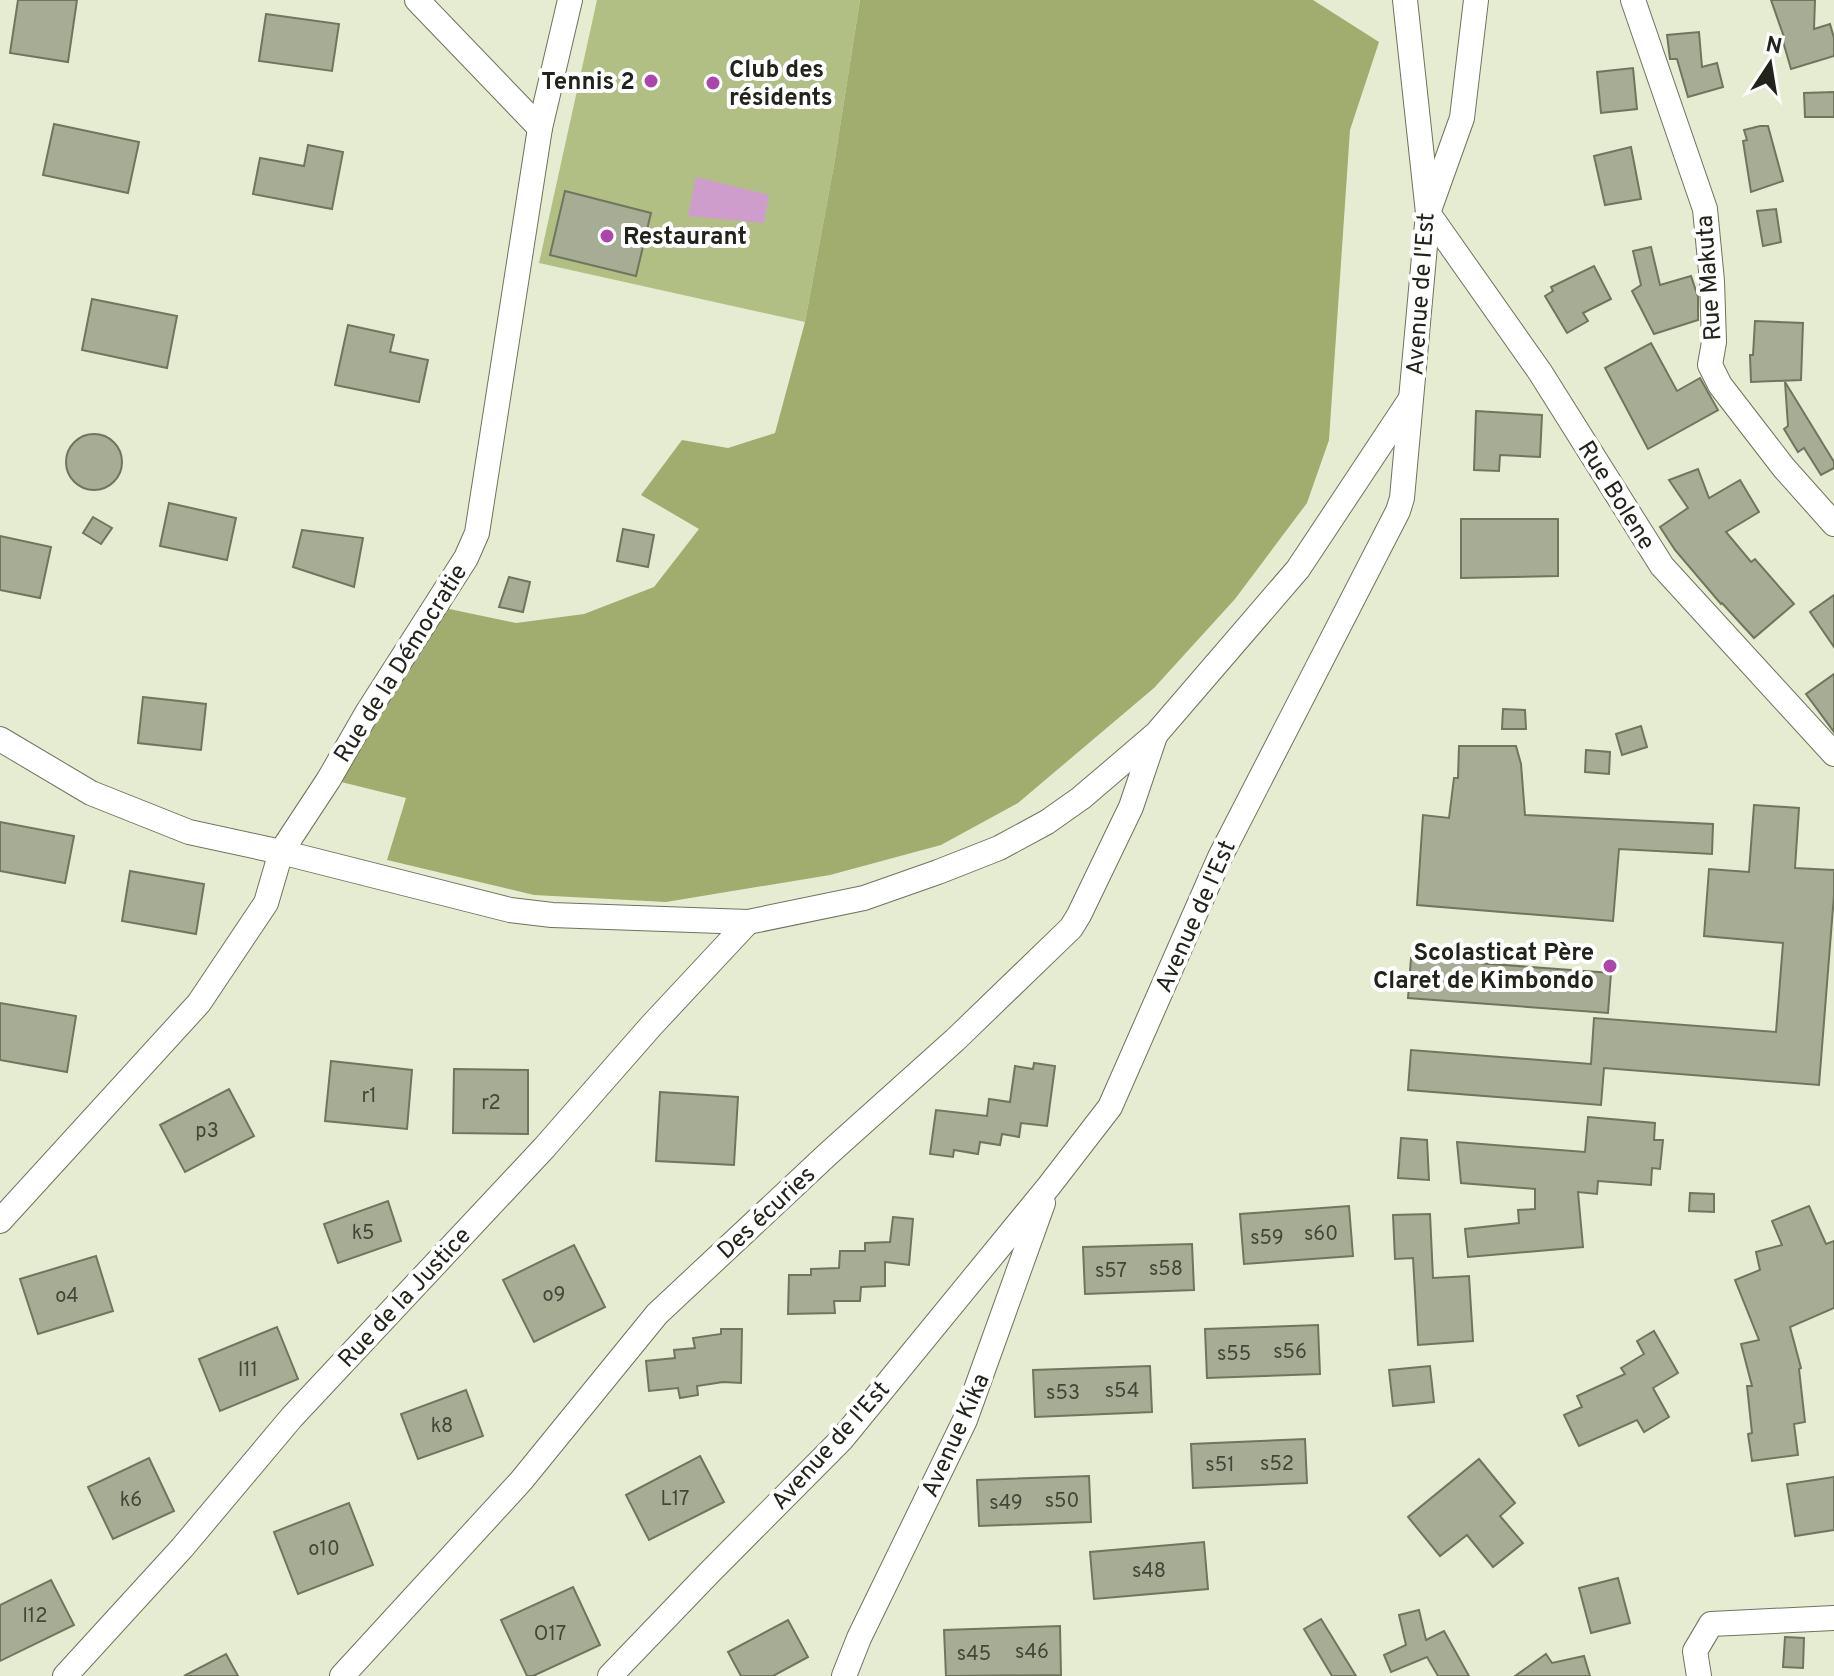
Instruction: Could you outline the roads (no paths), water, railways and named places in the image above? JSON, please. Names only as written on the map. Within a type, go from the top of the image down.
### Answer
[{"type":"street","points":[[417,0],[540,128]]},
{"type":"street","name":"Rue de la Démocratie","points":[[0,1221],[199,1003],[266,903],[281,852],[466,558],[477,533],[540,128],[570,0]]},
{"type":"street","name":"Avenue de l'Est","points":[[610,1676],[842,1439],[1110,1107],[1220,857],[1398,511],[1413,396],[1428,213],[1405,0]]},
{"type":"street","points":[[1428,213],[1462,118],[1476,0]]},
{"type":"street","name":"Rue Makuta","points":[[1633,0],[1705,209],[1714,342],[1710,365],[1720,385],[1784,468],[1834,524]]},
{"type":"street","name":"Rue Bolene","points":[[1428,213],[1540,372],[1662,566],[1834,754]]},
{"type":"street","points":[[0,739],[91,793],[189,832],[510,910],[552,915],[748,922],[864,898],[999,848],[1047,822],[1081,798],[1156,734],[1298,569],[1413,396]]},
{"type":"street","name":"Des écuries","points":[[342,1676],[521,1481],[657,1314],[955,1040],[1071,928],[1131,807],[1156,734]]},
{"type":"street","name":"Rue de la Justice","points":[[65,1676],[182,1548],[292,1417],[544,1148],[748,922]]},
{"type":"street","name":"Avenue Kika","points":[[844,1676],[859,1638],[969,1411],[1049,1186]]},
{"type":"street","points":[[1699,1676],[1695,1651],[1711,1624],[1834,1618]]},
{"type":"place","name":"Tennis 2","points":[[651,81]]},
{"type":"place","name":"Club des résidents","points":[[713,83]]},
{"type":"place","name":"Restaurant","points":[[607,236]]},
{"type":"place","name":"Scolasticat Père Claret de Kimbondo","points":[[1610,966]]}]
